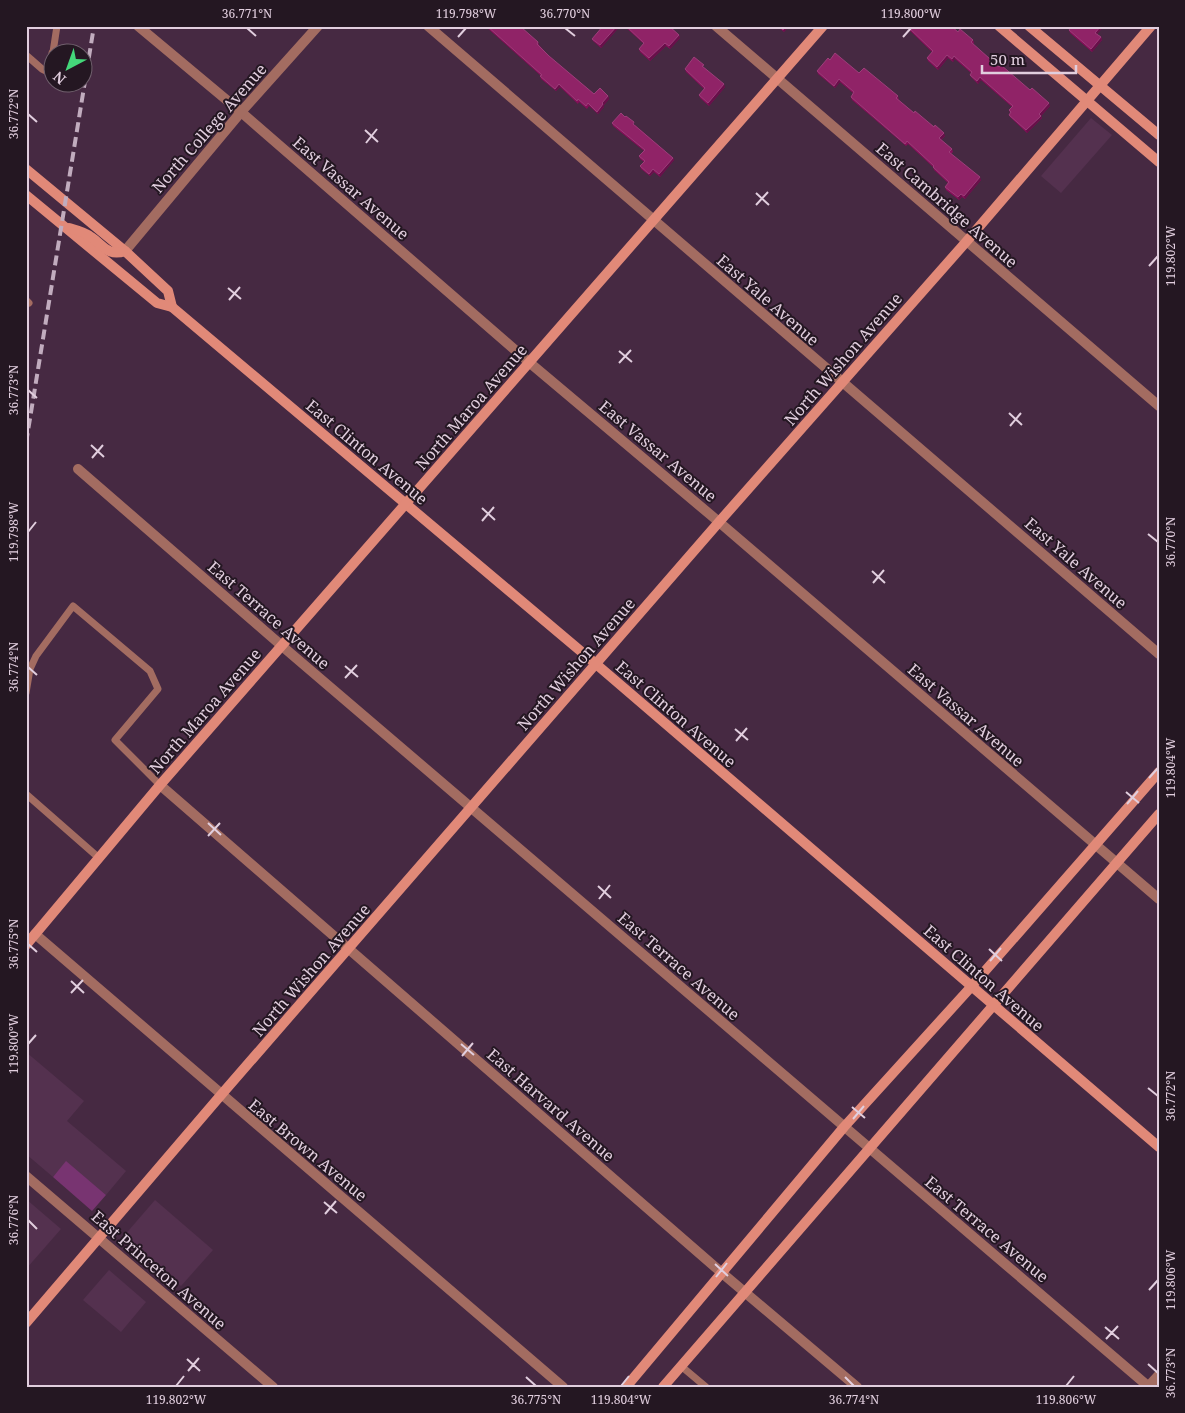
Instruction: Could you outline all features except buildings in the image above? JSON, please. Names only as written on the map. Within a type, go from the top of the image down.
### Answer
[{"type":"main road","name":"North Maroa Avenue","points":[[26,945],[160,785],[823,26]]},
{"type":"main road","points":[[1000,26],[1159,162]]},
{"type":"main road","points":[[1029,26],[1159,135]]},
{"type":"main road","name":"North Wishon Avenue","points":[[26,1323],[719,522],[966,242],[1151,26]]},
{"type":"main road","name":"East Clinton Avenue","points":[[26,169],[125,251],[168,292],[172,307]]},
{"type":"main road","name":"East Clinton Avenue","points":[[26,195],[157,303],[172,307],[596,664],[992,1006],[1159,1147]]},
{"type":"main road","points":[[61,225],[89,235],[105,249],[112,252],[125,251]]},
{"type":"main road","points":[[626,1387],[844,1127],[971,987],[1159,772]]},
{"type":"main road","points":[[663,1387],[1159,814]]},
{"type":"street","name":"East Vassar Avenue","points":[[138,26],[241,112],[1159,900]]},
{"type":"street","name":"North College Avenue","points":[[125,251],[241,112],[318,26]]},
{"type":"street","name":"East Yale Avenue","points":[[428,26],[1159,654]]},
{"type":"street","name":"East Cambridge Avenue","points":[[716,26],[1159,406]]},
{"type":"street","name":"East Terrace Avenue","points":[[78,468],[282,646],[1149,1387]]},
{"type":"street","name":"East Harvard Avenue","points":[[160,785],[722,1273],[857,1387]]},
{"type":"street","name":"East Brown Avenue","points":[[35,934],[563,1387]]},
{"type":"street","name":"East Princeton Avenue","points":[[26,1176],[273,1387]]},
{"type":"street","points":[[1149,1387],[1159,1374]]},
{"type":"lane","points":[[54,42],[57,26]]},
{"type":"lane","points":[[26,55],[42,69]]},
{"type":"lane","points":[[26,693],[30,669],[36,656],[73,606],[150,671],[158,689],[115,740],[160,785]]},
{"type":"lane","points":[[26,794],[99,858]]},
{"type":"lane","points":[[681,1366],[706,1387]]},
{"type":"shaded area","points":[[1091,118],[1112,135],[1061,193],[1041,176]]},
{"type":"shaded area","points":[[26,1052],[84,1101],[67,1121],[126,1171],[106,1195],[66,1162],[53,1177],[26,1154]]},
{"type":"shaded area","points":[[66,1161],[106,1195],[92,1211],[53,1177]]},
{"type":"shaded area","points":[[26,1199],[61,1229],[26,1269]]},
{"type":"shaded area","points":[[155,1200],[213,1250],[181,1286],[123,1237]]},
{"type":"shaded area","points":[[109,1270],[146,1302],[121,1332],[83,1300]]},
{"type":"railway","points":[[26,443],[94,26]]}]
